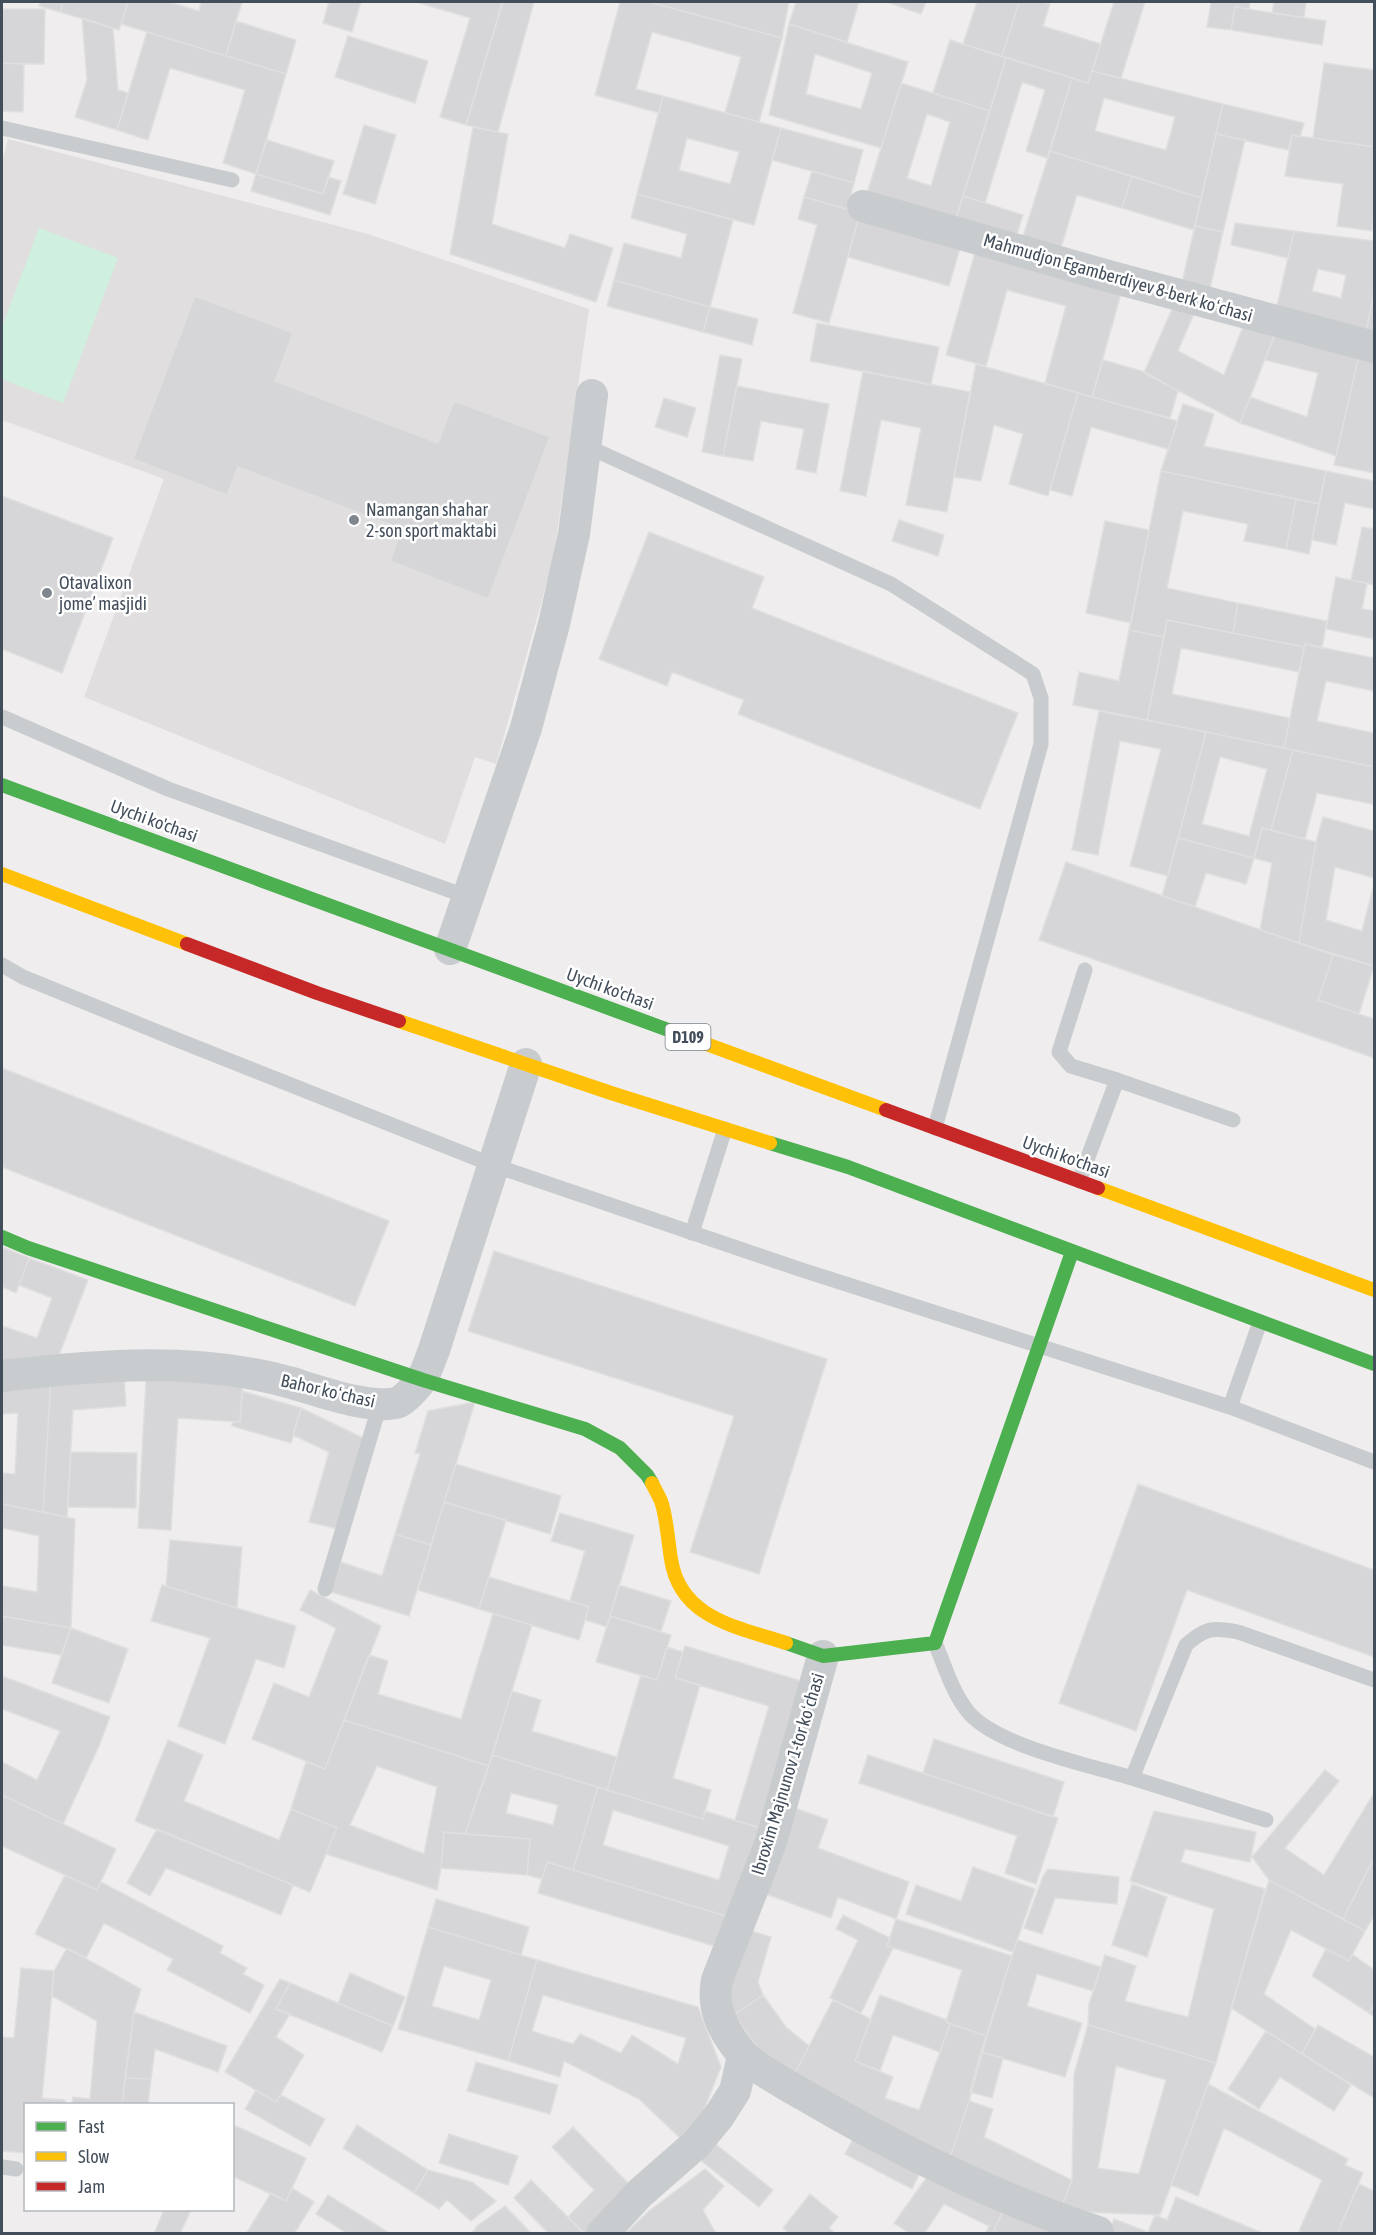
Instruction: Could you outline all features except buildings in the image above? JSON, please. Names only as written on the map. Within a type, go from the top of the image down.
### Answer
[{"type":"main road","name":"Uychi ko'chasi","points":[[2,785],[1374,1290]]},
{"type":"main road","points":[[2,874],[317,993],[611,1094],[848,1167],[1374,1364]]},
{"type":"main road","points":[[2,1237],[28,1248],[423,1380],[585,1430],[620,1448],[647,1475],[662,1503],[673,1572],[684,1594],[696,1606],[716,1619],[823,1656],[934,1643],[1072,1252]]},
{"type":"street","name":"Mahmudjon Egamberdiyev 8-berk koʻchasi","points":[[863,206],[1108,276],[1374,346]]},
{"type":"street","points":[[450,949],[526,728],[554,624],[574,534],[592,395]]},
{"type":"street","name":"Bahor koʻchasi","points":[[2,1376],[65,1369],[153,1364],[221,1369],[285,1381],[337,1396],[380,1404],[401,1401],[423,1380],[525,1064]]},
{"type":"street","name":"Ibroxim Majnunov 1-tor koʻchasi","points":[[743,2056],[716,2011],[714,1995],[717,1980],[771,1842],[823,1656]]},
{"type":"street","points":[[602,2234],[639,2194],[696,2144],[719,2116],[735,2091],[743,2056],[790,2087],[856,2125],[1007,2199],[1098,2232]]},
{"type":"lane","points":[[2,128],[232,180]]},
{"type":"lane","points":[[586,446],[891,584],[1033,674],[1041,698],[1041,744],[935,1128]]},
{"type":"lane","points":[[2,717],[168,789],[468,897]]},
{"type":"lane","points":[[2,965],[23,976],[180,1041],[493,1165],[1039,1347],[1230,1407],[1374,1462]]},
{"type":"lane","points":[[1085,970],[1059,1052],[1071,1066],[1233,1120]]},
{"type":"lane","points":[[1079,1181],[1117,1080]]},
{"type":"lane","points":[[692,1233],[725,1129]]},
{"type":"lane","points":[[1230,1407],[1260,1322]]},
{"type":"lane","points":[[325,1589],[380,1404]]},
{"type":"lane","points":[[1132,1778],[1186,1645],[1198,1634],[1217,1628],[1238,1632],[1374,1680]]},
{"type":"lane","points":[[934,1643],[959,1699],[969,1713],[981,1725],[1010,1741],[1266,1820]]},
{"type":"shaded area","name":"Namangan shahar 2-son sport maktabi","points":[[8,139],[368,234],[589,309],[553,561],[496,764],[475,757],[445,844],[84,697],[164,479],[2,420],[2,162]]},
{"type":"green space","points":[[39,228],[118,258],[63,403],[2,379],[2,327]]},
{"type":"traffic: fast","points":[[2,785],[690,1038]]},
{"type":"traffic: fast","points":[[770,1143],[848,1167],[1374,1364]]},
{"type":"traffic: fast","points":[[2,1237],[28,1248],[423,1380],[585,1429],[620,1448],[652,1483]]},
{"type":"traffic: fast","points":[[786,1643],[823,1656],[935,1643],[1072,1252]]},
{"type":"traffic: slow","points":[[2,874],[187,944]]},
{"type":"traffic: slow","points":[[399,1021],[611,1093],[770,1143]]},
{"type":"traffic: slow","points":[[690,1038],[886,1110]]},
{"type":"traffic: slow","points":[[1098,1188],[1374,1290]]},
{"type":"traffic: slow","points":[[652,1483],[664,1511],[671,1559],[677,1579],[686,1595],[714,1618],[786,1643]]},
{"type":"traffic: jam","points":[[187,944],[399,1021]]},
{"type":"traffic: jam","points":[[886,1110],[1098,1188]]},
{"type":"place","name":"Namangan shahar 2-son sport maktabi","points":[[354,520]]},
{"type":"place","name":"Otavalixon jome’ masjidi","points":[[47,593]]}]
